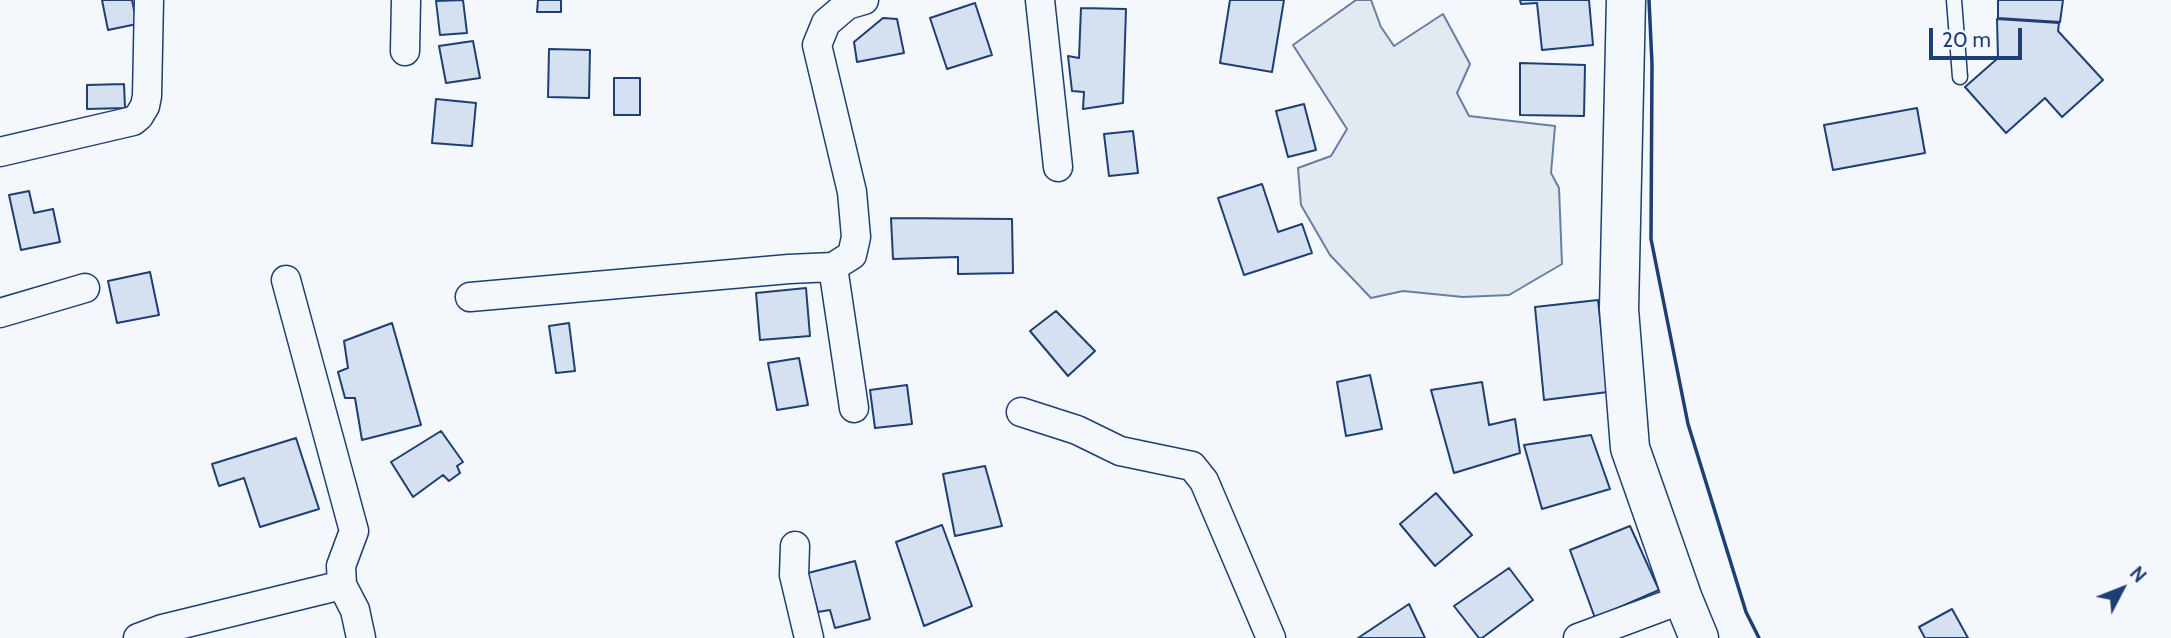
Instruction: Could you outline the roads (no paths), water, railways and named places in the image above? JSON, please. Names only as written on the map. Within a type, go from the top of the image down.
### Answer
[{"type":"main road","points":[[1626,0],[1619,309],[1630,448],[1699,638]]},
{"type":"street","points":[[0,152],[133,121],[139,116],[147,96],[149,0]]},
{"type":"street","points":[[405,51],[406,0]]},
{"type":"street","points":[[470,297],[834,267],[852,255],[856,237],[852,192],[817,46],[826,23],[847,5],[864,0]]},
{"type":"street","points":[[1040,0],[1058,167]]},
{"type":"street","points":[[834,267],[854,408]]},
{"type":"street","points":[[286,280],[354,531],[341,566],[342,585],[355,610],[361,638]]},
{"type":"street","points":[[0,313],[85,288]]},
{"type":"street","points":[[1021,412],[1077,430],[1120,451],[1192,466],[1204,481],[1271,638]]},
{"type":"street","points":[[794,546],[794,575],[809,638]]},
{"type":"street","points":[[155,635],[342,585]]},
{"type":"street","points":[[1578,638],[1683,599]]},
{"type":"lane","points":[[1954,0],[1960,77]]}]
